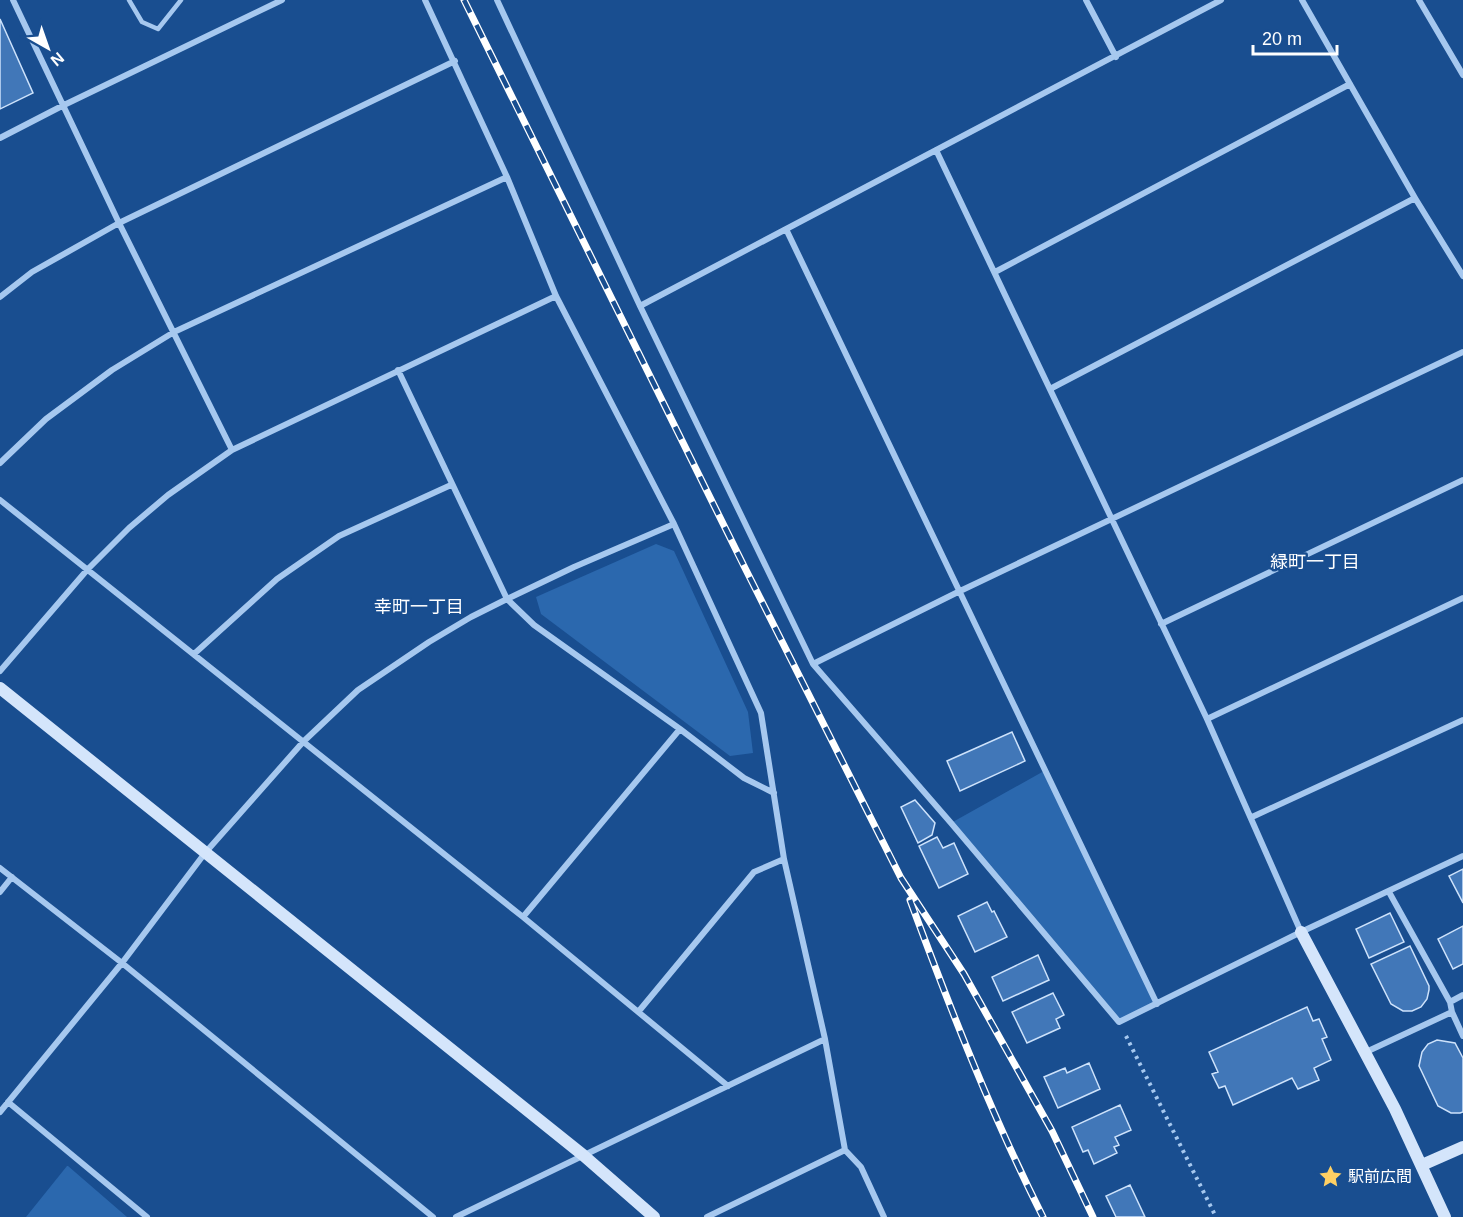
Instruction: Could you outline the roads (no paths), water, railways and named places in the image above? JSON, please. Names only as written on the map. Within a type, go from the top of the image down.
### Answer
[{"type":"street","points":[[13,0],[62,106],[232,450]]},
{"type":"street","points":[[0,138],[282,0]]},
{"type":"street","points":[[425,0],[507,177],[556,296],[674,524],[761,713],[784,858],[825,1039],[845,1150],[861,1167],[884,1217]]},
{"type":"street","points":[[497,0],[640,306],[813,664],[1119,1022],[1301,932],[1463,856]]},
{"type":"street","points":[[1086,0],[1116,57]]},
{"type":"street","points":[[640,306],[1221,0]]},
{"type":"street","points":[[1302,0],[1463,276]]},
{"type":"street","points":[[1419,0],[1463,75]]},
{"type":"street","points":[[0,297],[32,272],[119,223],[455,61]]},
{"type":"street","points":[[995,272],[1350,84]]},
{"type":"street","points":[[936,150],[1207,719],[1301,932],[1366,1052],[1445,1217]]},
{"type":"street","points":[[0,463],[46,419],[112,370],[174,332],[507,177]]},
{"type":"street","points":[[1050,389],[1416,198]]},
{"type":"street","points":[[786,230],[1157,1004]]},
{"type":"street","points":[[0,671],[87,570],[168,495],[232,450],[556,296]]},
{"type":"street","points":[[813,664],[958,592],[1463,352]]},
{"type":"street","points":[[398,370],[507,599],[534,626],[680,729],[744,778],[774,793]]},
{"type":"street","points":[[1161,624],[1463,480]]},
{"type":"street","points":[[194,654],[277,579],[339,536],[451,485]]},
{"type":"street","points":[[0,500],[523,917],[728,1086]]},
{"type":"street","points":[[0,1112],[122,963],[205,853],[303,742],[358,690],[471,617],[574,567],[674,524]]},
{"type":"street","points":[[1207,719],[1463,598]]},
{"type":"street","points":[[0,688],[583,1155],[654,1217]]},
{"type":"street","points":[[1252,817],[1463,720]]},
{"type":"street","points":[[523,917],[680,729]]},
{"type":"street","points":[[639,1011],[754,872],[784,858]]},
{"type":"street","points":[[0,868],[122,963],[433,1217]]},
{"type":"street","points":[[0,892],[12,877]]},
{"type":"street","points":[[1389,892],[1450,1002],[1463,1036]]},
{"type":"street","points":[[1450,1002],[1463,995]]},
{"type":"street","points":[[1366,1052],[1452,1012]]},
{"type":"street","points":[[456,1217],[825,1039]]},
{"type":"street","points":[[8,1102],[147,1217]]},
{"type":"street","points":[[1422,1166],[1463,1147]]},
{"type":"street","points":[[707,1217],[845,1150]]},
{"type":"lane","points":[[129,0],[142,22],[158,29],[181,0]]},
{"type":"railway","points":[[464,0],[901,878],[964,974],[1052,1131],[1093,1217]]},
{"type":"railway","points":[[910,900],[972,1060],[1043,1217]]},
{"type":"place","name":"駅前広間","points":[[1330,1176]]},
{"type":"district","name":"緑町一丁目","points":[[1315,562]]},
{"type":"district","name":"幸町一丁目","points":[[419,607]]}]
